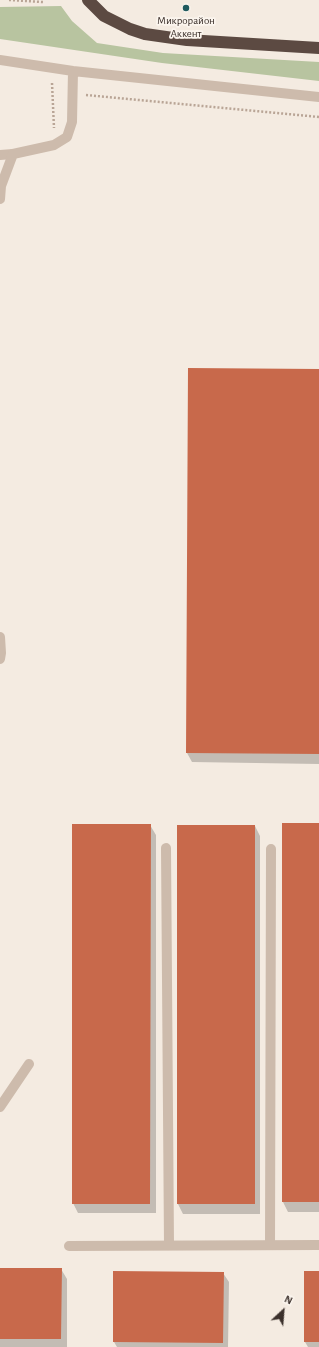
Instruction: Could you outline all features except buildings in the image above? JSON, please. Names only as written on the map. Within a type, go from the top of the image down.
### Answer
[{"type":"highway","points":[[88,0],[104,16],[130,29],[145,34],[187,40],[319,48]]},
{"type":"street","points":[[0,60],[73,71],[319,97]]},
{"type":"street","points":[[0,155],[13,154],[54,145],[67,137],[72,122],[73,71]]},
{"type":"street","points":[[0,200],[1,186],[13,154]]},
{"type":"street","points":[[0,637],[0,655]]},
{"type":"street","points":[[166,848],[169,1246]]},
{"type":"street","points":[[270,849],[270,1245]]},
{"type":"street","points":[[0,1106],[29,1064]]},
{"type":"street","points":[[69,1246],[319,1245]]},
{"type":"path","points":[[9,0],[43,2]]},
{"type":"path","points":[[52,68],[54,145]]},
{"type":"path","points":[[73,94],[319,117]]},
{"type":"green space","points":[[61,6],[72,21],[97,43],[163,53],[319,62],[319,81],[162,63],[0,39],[0,7]]},
{"type":"place","name":"Микрорайон Аккент","points":[[186,8]]}]
